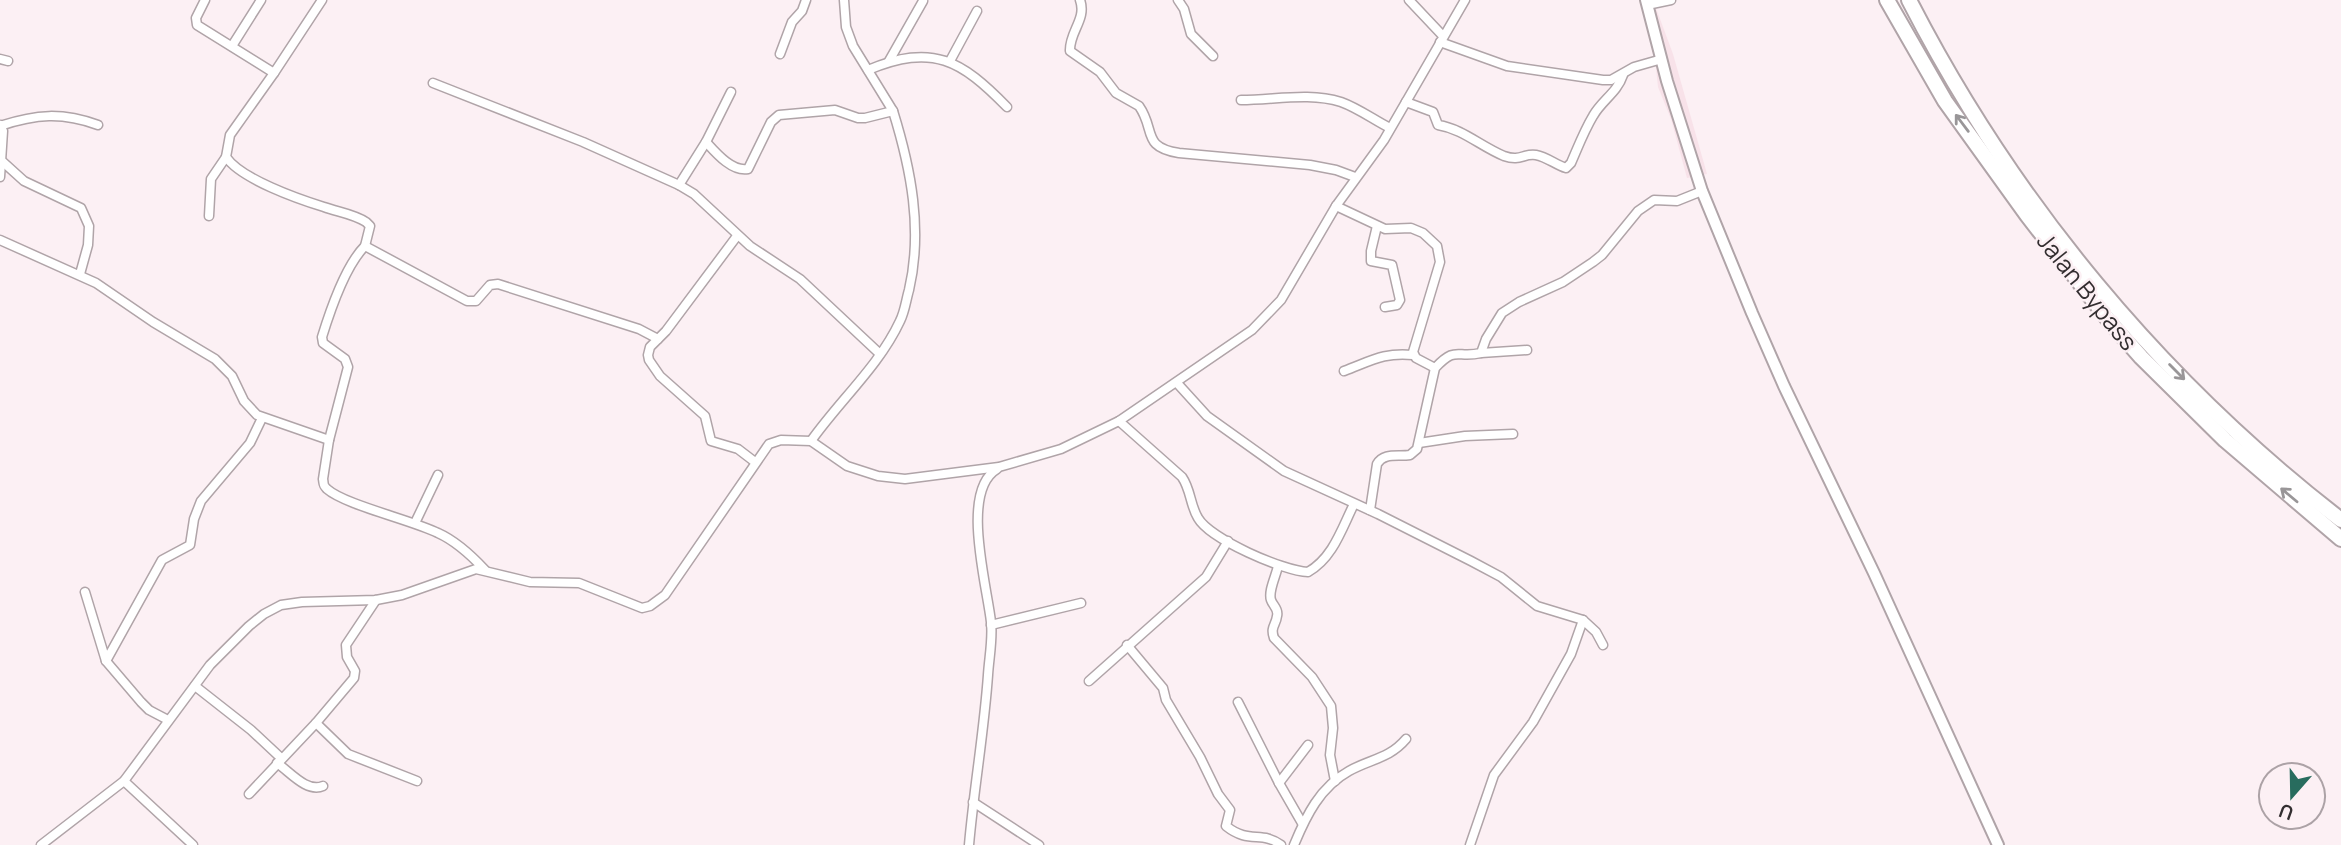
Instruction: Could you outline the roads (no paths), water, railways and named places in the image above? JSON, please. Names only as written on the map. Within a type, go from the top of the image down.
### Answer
[{"type":"highway","name":"Jalan Bypass","points":[[1887,0],[1945,101],[2027,215],[2111,323],[2141,357],[2225,440],[2341,539]]},
{"type":"highway","name":"Jalan Bypass","points":[[1909,0],[1994,149],[2035,208],[2091,278],[2150,345],[2227,423],[2307,494],[2341,520]]},
{"type":"street","points":[[205,0],[195,18],[197,25],[274,73]]},
{"type":"street","points":[[232,46],[261,0]]},
{"type":"street","points":[[209,216],[211,179],[226,157],[230,135],[322,0]]},
{"type":"street","points":[[780,54],[792,22],[802,11],[806,0]]},
{"type":"street","points":[[811,441],[833,410],[855,388],[901,320],[914,270],[916,243],[915,213],[909,177],[893,111],[849,35],[844,0],[838,0]]},
{"type":"street","points":[[1080,0],[1083,12],[1072,38],[1070,51],[1100,72],[1116,93],[1139,106],[1152,139],[1160,148],[1179,153],[1322,166],[1355,177]]},
{"type":"street","points":[[1178,0],[1186,15],[1191,34],[1213,56]]},
{"type":"street","points":[[1409,0],[1441,39],[1507,66],[1611,80],[1634,67],[1662,59]]},
{"type":"street","points":[[41,845],[124,781],[210,665],[264,614],[281,606],[302,602],[376,600],[402,595],[467,571],[485,570],[530,582],[579,583],[635,606],[650,606],[665,596],[769,444],[781,440],[811,441],[847,466],[894,479],[999,467],[1060,449],[1119,421],[1265,319],[1293,281],[1336,206],[1390,128],[1465,0]]},
{"type":"street","points":[[1671,0],[1647,2],[1702,191],[1784,386],[1874,573],[1998,845]]},
{"type":"street","points":[[889,61],[923,1]]},
{"type":"street","points":[[950,61],[977,11]]},
{"type":"street","points":[[868,70],[889,61],[918,57],[950,61],[974,75],[1007,107]]},
{"type":"street","points":[[1406,102],[1434,112],[1438,125],[1458,130],[1503,155],[1514,159],[1534,155],[1566,168],[1571,163],[1592,116],[1602,102],[1616,92],[1623,75]]},
{"type":"street","points":[[433,83],[583,142],[694,194],[737,236],[800,279],[880,354]]},
{"type":"street","points":[[679,185],[706,142],[731,92]]},
{"type":"street","points":[[1241,100],[1301,96],[1323,98],[1351,106],[1390,128]]},
{"type":"street","points":[[706,142],[737,169],[745,170],[748,169],[771,122],[779,115],[835,110],[865,118],[893,111]]},
{"type":"street","points":[[0,177],[3,131],[0,125],[47,114],[98,125]]},
{"type":"street","points":[[226,157],[234,166],[278,189],[366,222],[370,226],[365,246],[349,272],[322,337],[323,343],[345,359],[348,367],[329,440],[323,479],[328,489],[448,538],[485,570]]},
{"type":"street","points":[[3,162],[24,181],[81,208],[89,226],[88,245],[80,274]]},
{"type":"street","points":[[1481,353],[1502,313],[1519,302],[1563,282],[1593,262],[1602,255],[1638,211],[1654,200],[1677,201],[1702,191]]},
{"type":"street","points":[[1336,206],[1377,226],[1392,230],[1411,228],[1431,240],[1440,254],[1413,355]]},
{"type":"street","points":[[1377,226],[1371,261],[1392,265],[1399,294],[1399,303],[1385,307]]},
{"type":"street","points":[[737,236],[650,347],[648,355],[660,376],[705,416],[712,441],[738,449],[755,462]]},
{"type":"street","points":[[0,240],[80,274],[215,359],[232,376],[247,406],[262,418],[329,440]]},
{"type":"street","points":[[365,246],[467,301],[476,301],[490,285],[498,284],[639,329],[658,339]]},
{"type":"street","points":[[1370,510],[1377,464],[1380,460],[1415,453],[1435,368],[1455,353],[1470,355],[1527,350]]},
{"type":"street","points":[[1344,370],[1392,354],[1413,355],[1435,368]]},
{"type":"street","points":[[1177,383],[1207,416],[1284,471],[1370,510],[1501,577],[1537,606],[1583,621],[1596,632],[1603,645]]},
{"type":"street","points":[[106,661],[162,560],[190,545],[194,519],[201,501],[250,443],[262,418]]},
{"type":"street","points":[[1119,421],[1182,477],[1188,485],[1197,516],[1213,534],[1278,566],[1308,572],[1319,566],[1328,556],[1354,503]]},
{"type":"street","points":[[1419,443],[1465,436],[1513,434]]},
{"type":"street","points":[[969,845],[986,710],[991,625],[981,554],[978,503],[985,478],[999,467]]},
{"type":"street","points":[[415,523],[438,475]]},
{"type":"street","points":[[1089,681],[1206,577],[1228,541]]},
{"type":"street","points":[[1278,566],[1270,597],[1278,617],[1272,632],[1274,638],[1318,685],[1331,706],[1333,728],[1330,755],[1335,781]]},
{"type":"street","points":[[85,592],[106,661],[125,686],[149,710],[168,720]]},
{"type":"street","points":[[249,794],[354,678],[355,671],[347,657],[346,645],[376,600]]},
{"type":"street","points":[[991,625],[1081,603]]},
{"type":"street","points":[[1470,845],[1494,775],[1533,722],[1571,654],[1583,621]]},
{"type":"street","points":[[1127,645],[1163,688],[1166,700],[1217,794],[1230,810],[1226,826],[1243,838],[1264,838],[1281,845]]},
{"type":"street","points":[[195,686],[251,730],[279,761],[309,787],[316,789],[323,786]]},
{"type":"street","points":[[1238,702],[1279,783],[1303,823]]},
{"type":"street","points":[[316,723],[348,754],[417,781]]},
{"type":"street","points":[[1294,845],[1316,801],[1335,781],[1350,771],[1380,760],[1406,739]]},
{"type":"street","points":[[1279,783],[1308,745]]},
{"type":"street","points":[[124,781],[193,845]]},
{"type":"street","points":[[973,802],[1039,845]]}]
